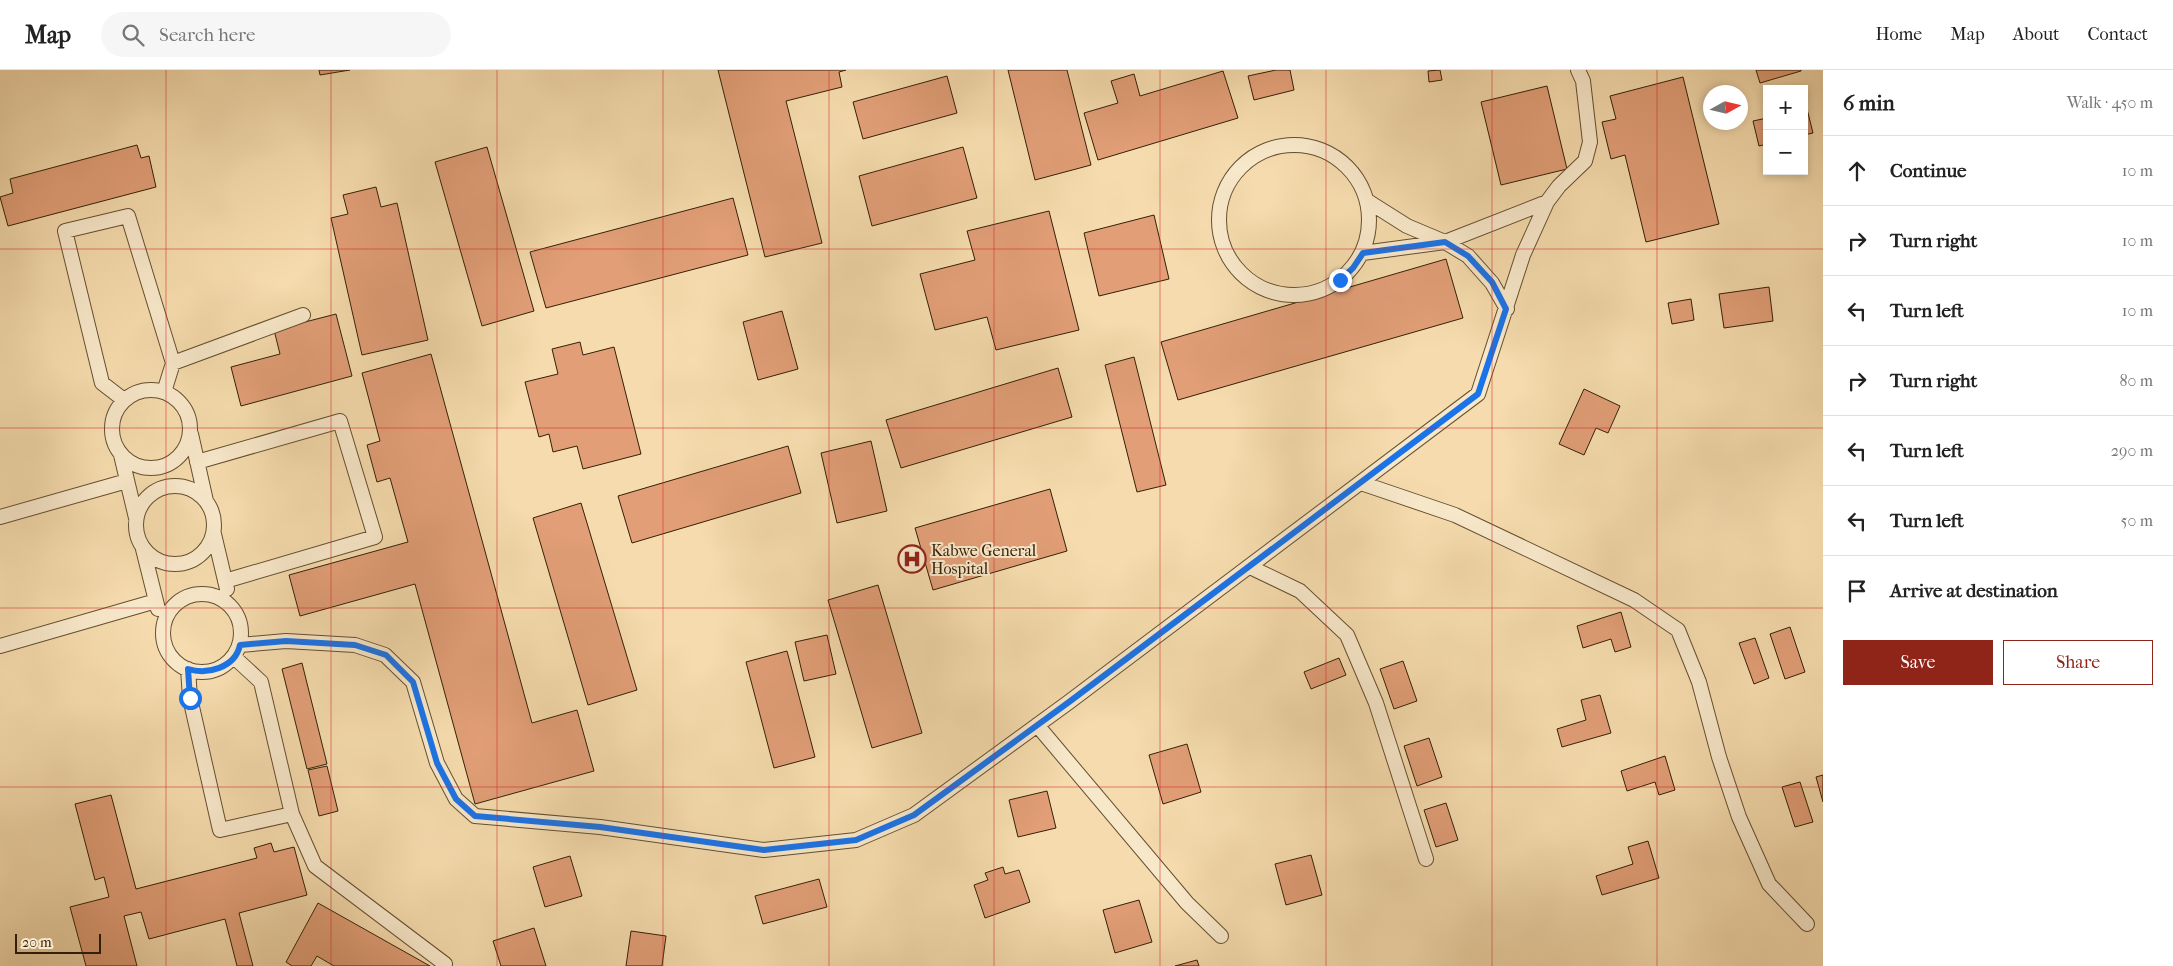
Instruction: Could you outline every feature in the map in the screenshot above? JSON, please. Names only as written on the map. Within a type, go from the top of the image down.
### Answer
[{"type":"lane","points":[[237,651],[286,641],[355,645],[386,655],[413,682],[437,763],[456,799],[475,816],[600,827],[764,850],[856,840],[914,815],[1250,567],[1478,394],[1523,255],[1547,202],[1559,186],[1585,161],[1590,142],[1583,81],[1578,70]]},
{"type":"lane","points":[[1284,146],[1302,146],[1321,150],[1337,158],[1352,170],[1362,185],[1371,219],[1369,237],[1363,253],[1347,274],[1324,289],[1306,294],[1288,295],[1270,291],[1253,284],[1227,258],[1220,241],[1219,205],[1225,188],[1236,172],[1249,160],[1266,151],[1284,146]]},
{"type":"lane","points":[[1368,202],[1407,226],[1445,242],[1468,256],[1492,282],[1506,309]]},
{"type":"lane","points":[[1363,253],[1445,242],[1547,202]]},
{"type":"lane","points":[[124,400],[102,383],[65,231],[128,216],[173,363],[164,392]]},
{"type":"lane","points":[[173,363],[304,315]]},
{"type":"lane","points":[[190,433],[184,451],[168,464],[158,467],[143,466],[128,461],[121,455],[115,446],[111,427],[117,408],[124,400],[146,390],[164,392],[174,396],[187,412],[206,501],[214,516],[214,534],[230,606]]},
{"type":"lane","points":[[197,462],[340,421],[375,538],[225,580]]},
{"type":"lane","points":[[121,455],[136,518],[137,538],[143,549],[163,629],[163,639],[169,656],[188,669],[204,672],[228,663],[237,651],[241,624],[237,613],[221,598],[198,594],[187,598],[170,610],[163,629]]},
{"type":"lane","points":[[0,517],[127,481]]},
{"type":"lane","points":[[1362,483],[1455,515],[1634,600],[1678,630],[1699,682],[1719,757],[1739,817],[1768,884],[1807,924]]},
{"type":"lane","points":[[136,518],[146,499],[166,488],[181,487],[191,489],[206,501]]},
{"type":"lane","points":[[143,549],[151,556],[168,564],[188,562],[205,551],[214,534]]},
{"type":"lane","points":[[1250,567],[1300,590],[1347,635],[1376,703],[1426,859]]},
{"type":"lane","points":[[0,646],[156,601]]},
{"type":"lane","points":[[237,651],[261,682],[292,814],[315,866],[445,964]]},
{"type":"lane","points":[[188,669],[190,698],[220,830],[292,814]]},
{"type":"lane","points":[[1037,725],[1187,903],[1221,936]]},
{"type":"building","points":[[319,70],[350,70],[320,75]]},
{"type":"building","points":[[718,70],[846,70],[839,72],[842,87],[786,101],[822,243],[765,257]]},
{"type":"building","points":[[1008,70],[1067,70],[1091,165],[1035,180]]},
{"type":"building","points":[[1276,70],[1290,70],[1294,90],[1254,100],[1248,76]]},
{"type":"building","points":[[1440,70],[1442,80],[1429,82],[1428,71]]},
{"type":"building","points":[[1756,70],[1801,70],[1801,71],[1760,83]]},
{"type":"building","points":[[1223,71],[1238,118],[1098,160],[1084,113],[1118,103],[1111,81],[1134,74],[1140,96]]},
{"type":"building","points":[[947,76],[957,113],[863,139],[853,102]]},
{"type":"building","points":[[1683,77],[1719,224],[1646,242],[1625,155],[1611,159],[1602,122],[1616,119],[1610,96]]},
{"type":"building","points":[[1547,86],[1567,169],[1501,185],[1481,102]]},
{"type":"building","points":[[1808,113],[1813,133],[1808,134]]},
{"type":"building","points":[[1763,119],[1763,145],[1759,146],[1753,121]]},
{"type":"building","points":[[137,145],[141,158],[149,156],[156,187],[8,226],[0,197],[13,193],[10,179]]},
{"type":"building","points":[[487,147],[534,311],[482,326],[435,162]]},
{"type":"building","points":[[963,147],[977,198],[872,226],[859,176]]},
{"type":"building","points":[[376,187],[381,207],[397,203],[428,340],[362,355],[331,218],[348,214],[343,195]]},
{"type":"building","points":[[733,198],[748,255],[546,308],[530,252]]},
{"type":"building","points":[[1049,211],[1079,330],[996,350],[987,317],[935,330],[920,274],[975,260],[967,231]]},
{"type":"building","points":[[1154,215],[1169,279],[1099,296],[1084,233]]},
{"type":"building","points":[[1446,259],[1463,318],[1178,400],[1161,342]]},
{"type":"building","points":[[1769,287],[1773,321],[1724,328],[1719,294]]},
{"type":"building","points":[[1691,299],[1694,320],[1672,324],[1668,303]]},
{"type":"building","points":[[782,311],[798,369],[758,380],[743,322]]},
{"type":"building","points":[[336,314],[352,376],[241,406],[231,367],[280,354],[274,330]]},
{"type":"building","points":[[580,342],[583,355],[614,347],[641,454],[583,469],[577,446],[553,452],[549,434],[539,437],[525,382],[558,374],[552,349]]},
{"type":"building","points":[[431,354],[532,723],[577,710],[594,771],[475,804],[415,584],[300,616],[289,575],[408,542],[390,478],[377,482],[367,445],[380,441],[362,373]]},
{"type":"building","points":[[1134,357],[1166,485],[1137,492],[1105,365]]},
{"type":"building","points":[[1058,368],[1072,417],[901,468],[886,420]]},
{"type":"building","points":[[1584,389],[1620,406],[1608,433],[1596,428],[1584,455],[1559,444]]},
{"type":"building","points":[[871,441],[887,511],[837,523],[821,453]]},
{"type":"building","points":[[788,446],[801,493],[632,543],[618,496]]},
{"type":"building","points":[[1050,489],[1067,551],[933,590],[915,528]]},
{"type":"building","points":[[581,503],[637,690],[588,705],[533,518]]},
{"type":"building","points":[[878,585],[922,733],[872,748],[828,600]]},
{"type":"building","points":[[1621,612],[1631,647],[1615,652],[1611,639],[1583,648],[1577,626]]},
{"type":"building","points":[[1790,627],[1805,672],[1785,679],[1770,634]]},
{"type":"building","points":[[827,635],[836,674],[804,681],[795,642]]},
{"type":"building","points":[[1755,638],[1769,678],[1754,684],[1739,643]]},
{"type":"building","points":[[787,651],[815,757],[774,768],[746,662]]},
{"type":"building","points":[[1339,658],[1346,675],[1311,689],[1304,672]]},
{"type":"building","points":[[1403,661],[1417,701],[1394,709],[1380,669]]},
{"type":"building","points":[[302,663],[327,764],[307,769],[282,669]]},
{"type":"building","points":[[1600,695],[1611,733],[1562,747],[1557,729],[1586,720],[1581,700]]},
{"type":"building","points":[[1429,738],[1442,777],[1417,786],[1404,746]]},
{"type":"building","points":[[1187,744],[1201,792],[1163,804],[1149,755]]},
{"type":"building","points":[[1665,756],[1675,790],[1659,795],[1655,782],[1627,791],[1621,771]]},
{"type":"building","points":[[327,766],[338,811],[319,816],[308,770]]},
{"type":"building","points":[[1823,775],[1823,802],[1816,777]]},
{"type":"building","points":[[1800,782],[1813,822],[1795,827],[1782,787]]},
{"type":"building","points":[[1047,791],[1056,828],[1018,837],[1009,800]]},
{"type":"building","points":[[111,795],[136,889],[257,858],[254,848],[271,843],[274,852],[294,847],[307,895],[239,913],[253,966],[237,966],[225,919],[149,939],[141,912],[124,916],[137,966],[86,966],[70,907],[109,897],[104,877],[95,880],[75,804]]},
{"type":"building","points":[[1446,803],[1458,840],[1436,847],[1424,810]]},
{"type":"building","points":[[1648,841],[1659,878],[1602,895],[1596,876],[1633,864],[1628,847]]},
{"type":"building","points":[[1311,855],[1322,895],[1286,905],[1275,864]]},
{"type":"building","points":[[570,856],[582,896],[545,907],[533,867]]},
{"type":"building","points":[[1003,867],[1005,874],[1019,870],[1030,902],[985,918],[974,885],[988,880],[985,873]]},
{"type":"building","points":[[819,879],[827,907],[763,924],[755,896]]},
{"type":"building","points":[[1139,900],[1152,942],[1115,953],[1103,910]]},
{"type":"building","points":[[318,903],[430,966],[334,966],[317,956],[311,966],[292,966],[286,962]]},
{"type":"building","points":[[534,928],[546,966],[501,966],[493,941]]},
{"type":"building","points":[[631,931],[666,936],[662,966],[626,966]]},
{"type":"building","points":[[1197,960],[1199,966],[1175,966]]},
{"type":"place","name":"Kabwe General Hospital","points":[[912,559]]},
{"type":"route","points":[[190,698],[188,669],[204,672],[223,666],[234,656],[240,645],[286,641],[355,645],[386,655],[413,682],[437,763],[456,799],[475,816],[600,827],[764,850],[856,840],[914,815],[1069,702],[1478,394],[1506,309],[1492,282],[1468,256],[1445,242],[1363,253],[1353,268],[1340,280]]}]
